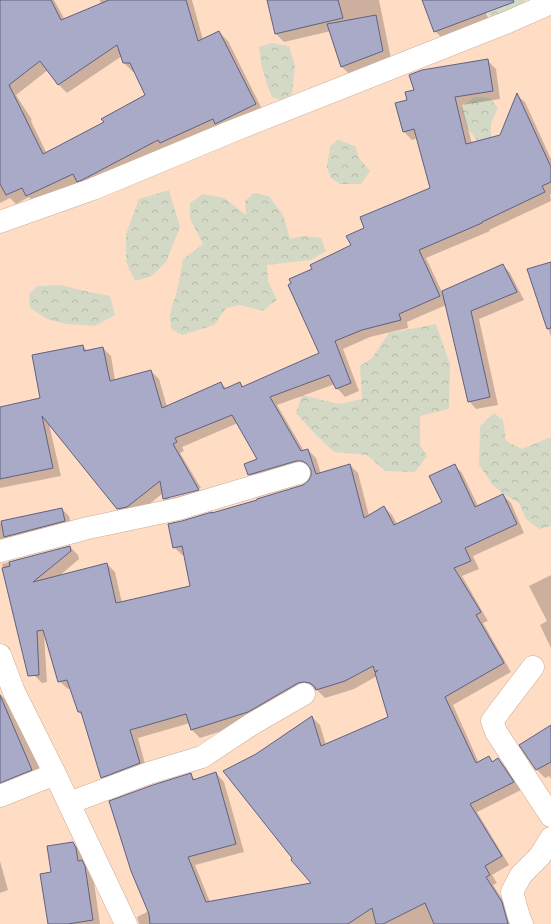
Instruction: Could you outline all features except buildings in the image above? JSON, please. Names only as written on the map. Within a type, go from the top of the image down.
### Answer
[{"type":"street","points":[[0,222],[93,189],[230,132],[508,22],[546,3]]},
{"type":"street","points":[[0,551],[88,528],[178,509],[299,473]]},
{"type":"street","points":[[0,655],[14,692],[55,774],[126,924]]},
{"type":"street","points":[[533,667],[492,721],[496,732],[551,816]]},
{"type":"street","points":[[69,803],[150,773],[202,758],[252,724],[304,694]]},
{"type":"street","points":[[0,796],[55,774]]},
{"type":"street","points":[[522,924],[512,892],[521,875],[540,856],[551,838]]},
{"type":"green space","points":[[483,0],[525,0],[522,8],[493,17],[488,14],[482,3]]},
{"type":"green space","points":[[272,43],[289,46],[295,65],[292,94],[280,100],[272,97],[261,64],[259,47]]},
{"type":"green space","points":[[475,97],[490,98],[498,108],[491,123],[491,138],[483,147],[467,128],[461,107]]},
{"type":"green space","points":[[338,140],[355,146],[359,158],[370,171],[361,184],[340,184],[331,178],[327,167],[330,146]]},
{"type":"green space","points":[[169,190],[180,227],[166,262],[152,276],[135,281],[126,262],[126,234],[139,199]]},
{"type":"green space","points":[[254,193],[269,196],[283,215],[290,239],[302,236],[321,238],[326,251],[311,260],[267,265],[268,281],[277,300],[262,311],[240,305],[226,308],[214,325],[182,335],[172,330],[170,314],[178,286],[183,259],[203,244],[190,219],[190,203],[203,194],[224,198],[246,215],[245,201]]},
{"type":"green space","points":[[61,285],[110,296],[115,315],[95,326],[67,324],[47,319],[30,308],[29,294],[37,286]]},
{"type":"green space","points":[[436,324],[450,364],[449,409],[420,416],[420,445],[427,456],[415,472],[385,471],[367,455],[334,452],[296,413],[302,395],[339,404],[362,399],[360,366],[372,358],[389,333]]},
{"type":"green space","points":[[494,413],[503,420],[506,441],[522,449],[551,437],[551,526],[539,529],[526,519],[519,503],[503,494],[493,485],[479,465],[480,426]]}]
